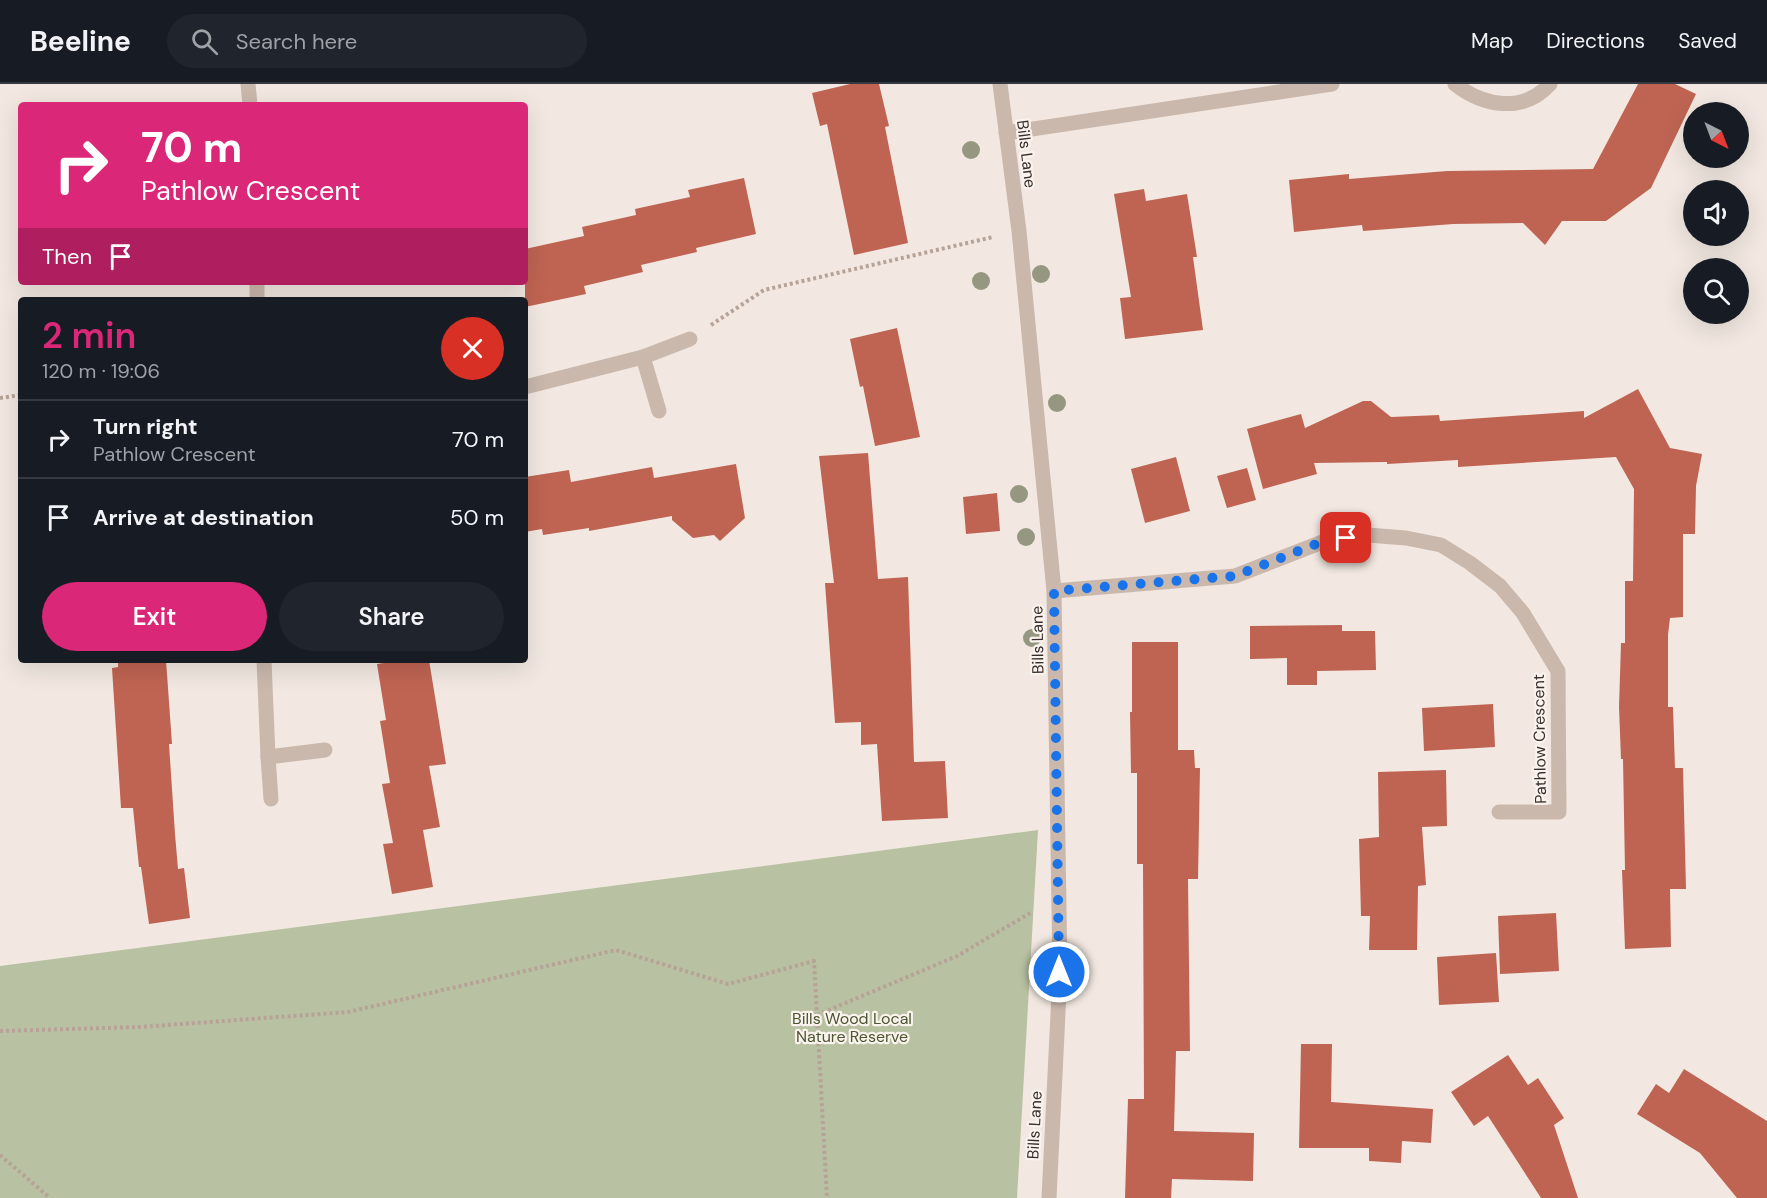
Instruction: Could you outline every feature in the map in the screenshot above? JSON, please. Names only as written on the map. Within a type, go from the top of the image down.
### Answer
[{"type":"street","points":[[248,84],[250,102]]},
{"type":"street","name":"Bills Lane","points":[[1000,84],[1019,231],[1054,591],[1059,972],[1049,1198]]},
{"type":"street","points":[[1006,133],[1332,84]]},
{"type":"street","points":[[1455,84],[1497,104],[1513,105],[1532,97],[1550,84]]},
{"type":"street","points":[[528,386],[643,357],[690,339]]},
{"type":"street","points":[[643,357],[659,411]]},
{"type":"street","name":"Pathlow Crescent","points":[[1054,591],[1235,576],[1324,541],[1368,535],[1406,538],[1441,546],[1470,563],[1500,586],[1523,613],[1558,671],[1559,812],[1499,812]]},
{"type":"street","points":[[264,663],[267,757],[271,799]]},
{"type":"street","points":[[267,757],[325,750]]},
{"type":"path","points":[[690,339],[765,290],[1019,231]]},
{"type":"path","points":[[0,398],[18,395]]},
{"type":"path","points":[[817,1015],[957,956],[1059,896]]},
{"type":"path","points":[[0,1031],[140,1027],[348,1012],[616,950],[728,984],[814,961],[827,1198]]},
{"type":"path","points":[[0,1155],[50,1198]]},
{"type":"green space","name":"Bills Wood Local Nature Reserve","points":[[1038,830],[1017,1198],[0,1198],[0,966]]},
{"type":"building","points":[[850,84],[879,84],[889,126],[885,127],[908,243],[854,255],[827,124],[820,126],[812,93]]},
{"type":"building","points":[[1638,84],[1675,84],[1696,94],[1692,102],[1683,102],[1683,121],[1651,188],[1606,221],[1562,221],[1545,245],[1523,223],[1453,224],[1363,231],[1362,225],[1294,232],[1289,180],[1349,174],[1349,179],[1447,171],[1593,169]]},
{"type":"building","points":[[744,178],[756,234],[696,248],[697,252],[641,265],[643,272],[584,286],[586,294],[528,306],[525,285],[528,285],[528,248],[584,236],[582,227],[636,215],[635,209],[690,197],[688,190]]},
{"type":"building","points":[[1144,189],[1146,201],[1187,194],[1197,257],[1193,257],[1203,330],[1125,339],[1120,298],[1131,297],[1114,194]]},
{"type":"building","points":[[897,328],[920,437],[875,446],[863,386],[860,387],[850,339]]},
{"type":"building","points":[[1638,389],[1670,448],[1702,454],[1696,486],[1695,534],[1683,534],[1683,617],[1670,618],[1668,635],[1668,707],[1673,707],[1675,768],[1683,768],[1686,889],[1670,889],[1671,947],[1625,949],[1622,870],[1625,870],[1623,759],[1621,759],[1619,707],[1621,643],[1625,643],[1625,581],[1633,581],[1634,489],[1616,457],[1458,467],[1458,460],[1387,464],[1387,462],[1314,463],[1317,474],[1263,489],[1247,429],[1301,414],[1305,428],[1363,401],[1371,401],[1391,417],[1439,415],[1440,421],[1584,411],[1584,418]]},
{"type":"building","points":[[868,453],[878,579],[908,577],[914,762],[945,761],[948,818],[882,821],[877,744],[861,745],[861,722],[835,723],[825,583],[834,583],[819,456]]},
{"type":"building","points":[[1176,457],[1190,511],[1145,523],[1131,469]]},
{"type":"building","points":[[736,464],[745,518],[720,541],[714,535],[693,538],[672,520],[672,516],[589,531],[589,528],[543,535],[542,529],[528,531],[528,477],[569,470],[571,482],[652,467],[654,478]]},
{"type":"building","points":[[1247,468],[1256,500],[1227,508],[1217,476]]},
{"type":"building","points":[[997,493],[1000,531],[966,534],[963,497]]},
{"type":"building","points":[[1342,625],[1342,631],[1375,631],[1376,670],[1317,671],[1317,685],[1287,685],[1287,658],[1250,659],[1250,626]]},
{"type":"building","points":[[1132,642],[1178,642],[1178,750],[1194,750],[1195,768],[1200,768],[1198,879],[1188,879],[1190,1051],[1176,1051],[1174,1131],[1254,1133],[1253,1181],[1172,1179],[1171,1198],[1125,1198],[1128,1099],[1144,1099],[1143,864],[1137,864],[1137,773],[1131,773]]},
{"type":"building","points":[[118,663],[166,663],[172,744],[169,744],[178,869],[184,868],[190,918],[149,924],[141,867],[139,867],[133,808],[121,808],[112,668],[118,667]]},
{"type":"building","points":[[429,663],[446,764],[429,766],[440,827],[423,830],[433,887],[392,894],[383,844],[393,843],[382,784],[390,783],[380,721],[386,720],[377,664]]},
{"type":"building","points":[[1493,704],[1495,747],[1424,751],[1422,708]]},
{"type":"building","points":[[1446,770],[1447,826],[1422,827],[1426,885],[1418,886],[1417,950],[1369,950],[1370,916],[1361,916],[1359,839],[1379,837],[1378,772]]},
{"type":"building","points":[[1556,913],[1559,971],[1500,974],[1498,916]]},
{"type":"building","points":[[1496,953],[1499,1002],[1439,1005],[1437,957]]},
{"type":"building","points":[[1301,1044],[1332,1044],[1331,1102],[1433,1109],[1431,1143],[1402,1141],[1401,1163],[1369,1161],[1369,1148],[1299,1148]]},
{"type":"building","points":[[1508,1055],[1528,1085],[1538,1078],[1564,1118],[1554,1125],[1578,1198],[1541,1198],[1488,1116],[1474,1126],[1451,1092]]},
{"type":"building","points":[[1684,1069],[1767,1121],[1767,1198],[1737,1198],[1700,1153],[1637,1114],[1656,1084],[1669,1093]]},
{"type":"route","points":[[1059,972],[1054,591],[1235,576],[1324,541],[1346,538]]}]
